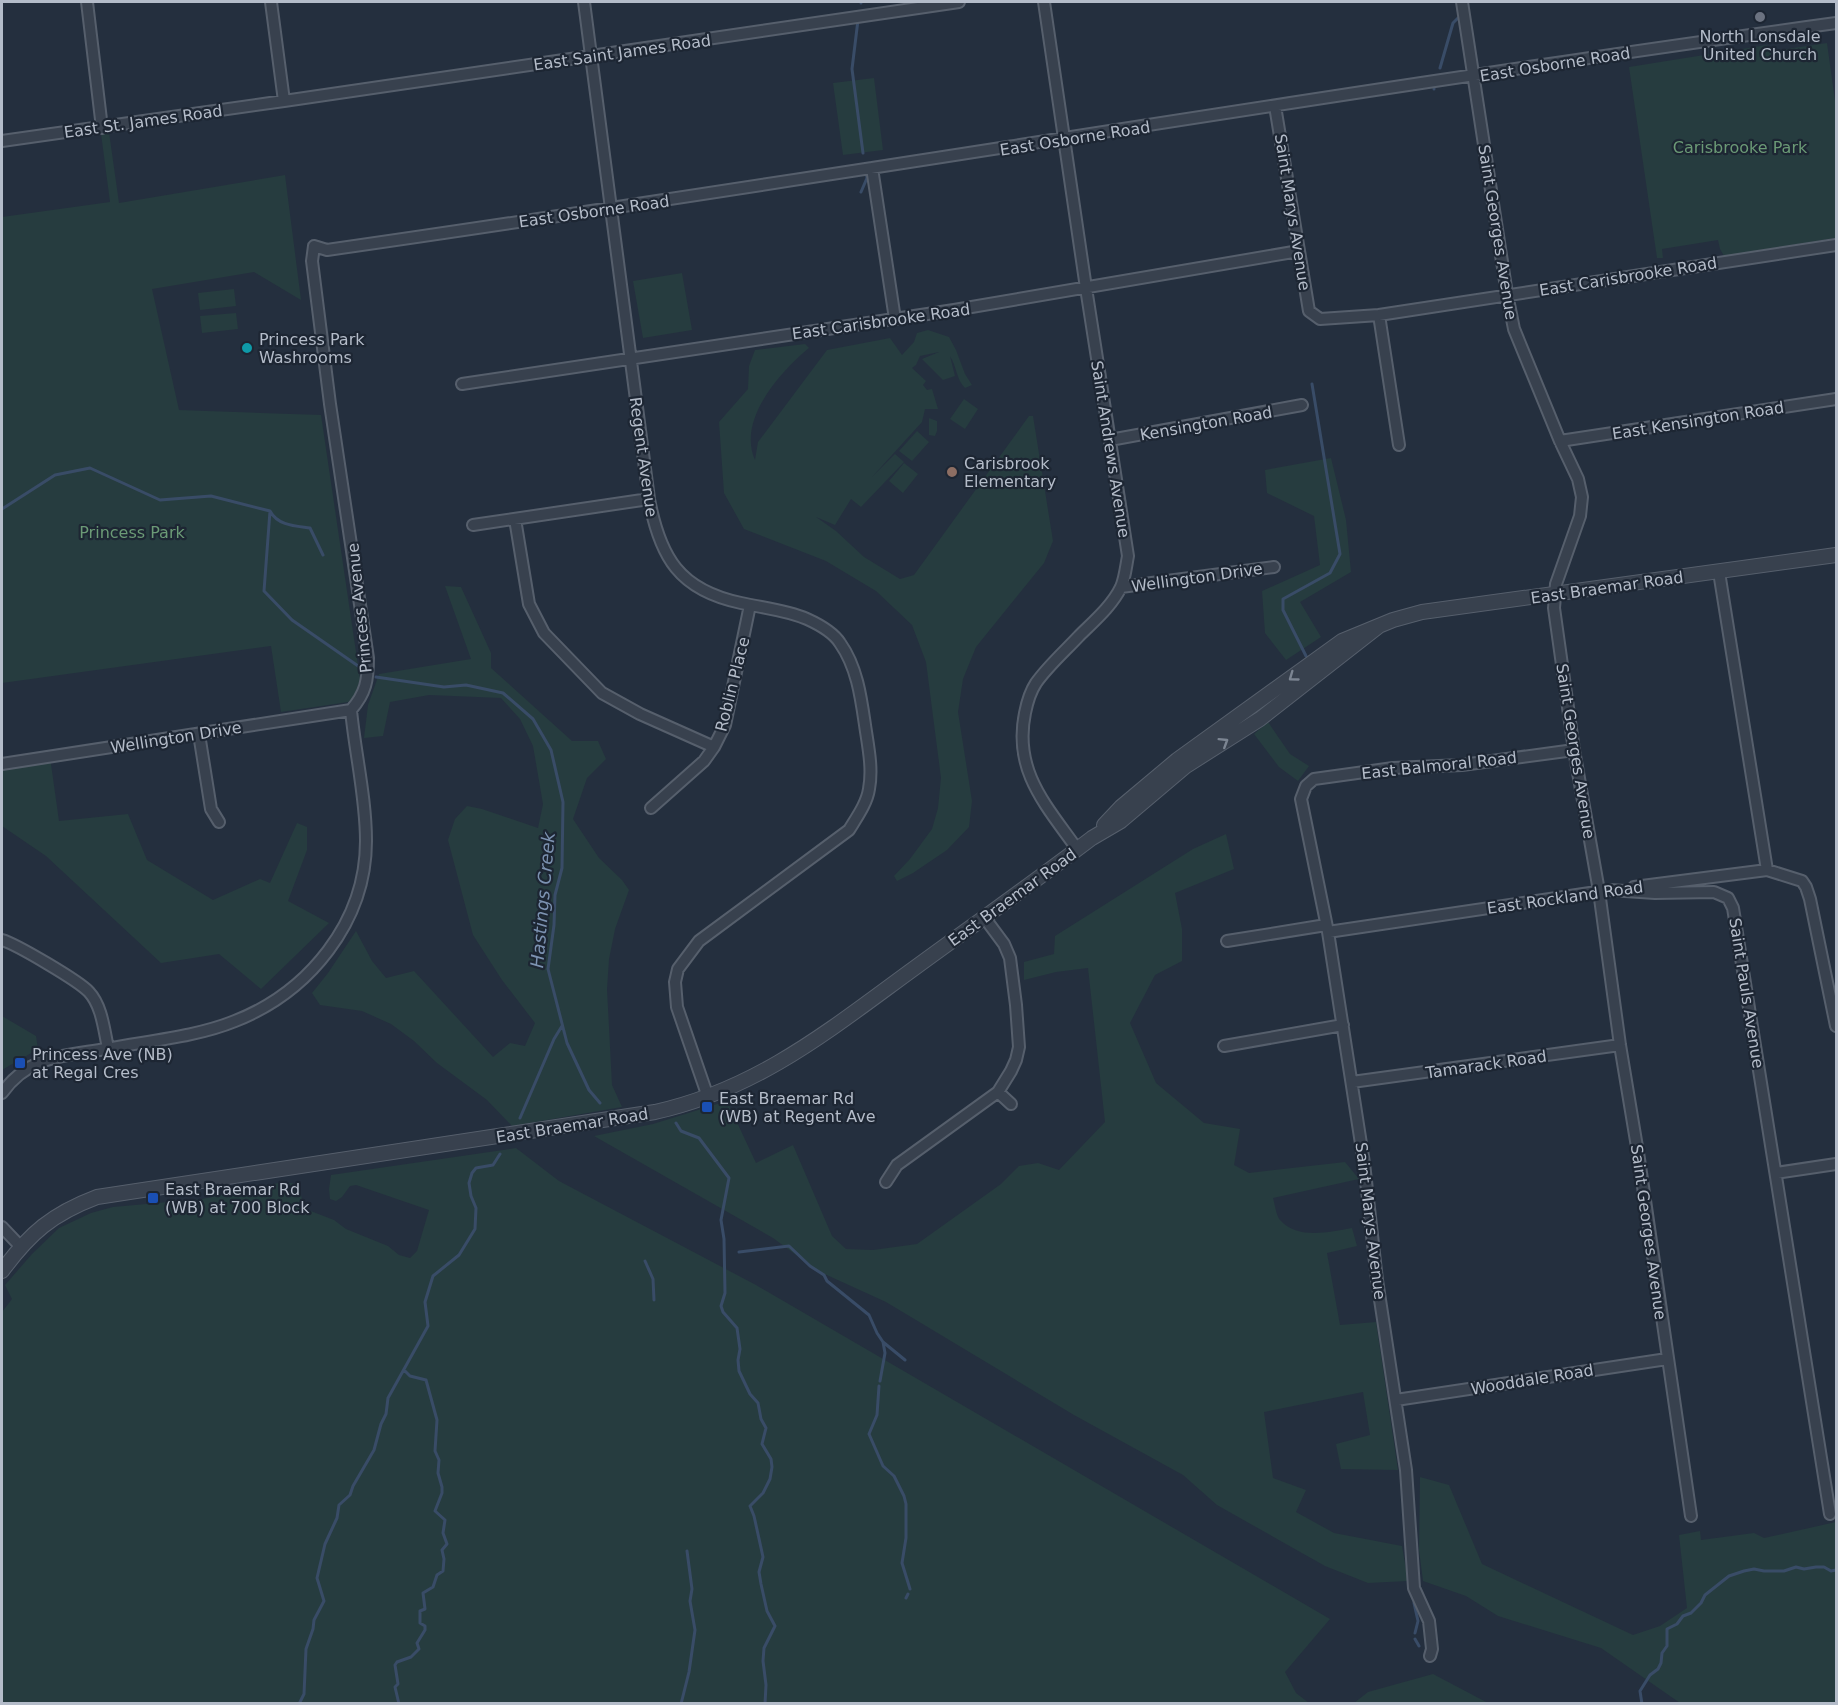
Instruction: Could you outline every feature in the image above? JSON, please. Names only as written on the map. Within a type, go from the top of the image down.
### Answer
[{"type":"street","points":[[87,2],[102,128]]},
{"type":"street","points":[[271,2],[284,101]]},
{"type":"street","name":"Regent Avenue","points":[[584,2],[610,210],[655,529],[665,555],[685,578],[716,597],[793,613],[819,625],[839,642],[853,667],[862,699],[870,766],[869,790],[862,809],[849,830],[699,941],[678,969],[675,982],[677,1007],[708,1097]]},
{"type":"street","name":"East Saint James Road","points":[[284,101],[959,2]]},
{"type":"street","name":"Saint Andrews Avenue","points":[[1044,2],[1128,556],[1121,587],[1101,614],[1044,672],[1035,685],[1028,701],[1022,729],[1021,746],[1032,782],[1077,849]]},
{"type":"street","name":"Saint Georges Avenue","points":[[1462,2],[1514,329],[1578,479],[1582,497],[1580,516],[1557,583],[1554,608],[1574,750],[1604,890],[1620,1045],[1691,1516]]},
{"type":"street","name":"East Osborne Road","points":[[314,246],[327,250],[610,210],[1275,106],[1836,23]]},
{"type":"street","name":"East St. James Road","points":[[2,141],[284,101]]},
{"type":"street","name":"Saint Marys Avenue","points":[[1275,106],[1309,311],[1314,316]]},
{"type":"street","points":[[872,168],[895,319]]},
{"type":"street","name":"East Carisbrooke Road","points":[[1314,316],[1320,319],[1379,315],[1836,245]]},
{"type":"street","name":"Princess Avenue","points":[[314,246],[312,261],[329,393],[368,658],[368,678],[360,699],[351,710]]},
{"type":"street","name":"East Carisbrooke Road","points":[[462,384],[895,319],[1299,251]]},
{"type":"street","points":[[1379,315],[1399,445]]},
{"type":"street","name":"East Kensington Road","points":[[1560,441],[1836,399]]},
{"type":"street","name":"Kensington Road","points":[[1110,440],[1302,405]]},
{"type":"street","points":[[472,525],[649,499]]},
{"type":"street","points":[[515,519],[529,604],[544,633],[602,693],[640,714],[714,747]]},
{"type":"street","name":"East Braemar Road","points":[[2,1271],[20,1246],[45,1224],[78,1204],[105,1196],[655,1112],[708,1097],[751,1078],[792,1056],[1092,838],[1121,821],[1186,766],[1260,719],[1379,626],[1405,615],[1836,555]]},
{"type":"street","name":"Wellington Drive","points":[[1121,587],[1274,567]]},
{"type":"street","points":[[1719,572],[1767,870]]},
{"type":"street","name":"Roblin Place","points":[[651,808],[704,761],[725,725],[750,605]]},
{"type":"street","points":[[2,1093],[12,1079],[44,1059],[200,1031],[234,1022],[280,999],[324,958],[340,935],[353,906],[362,880],[365,861],[365,813],[351,710]]},
{"type":"street","name":"Wellington Drive","points":[[2,764],[351,710]]},
{"type":"street","points":[[199,734],[211,809],[219,822]]},
{"type":"street","name":"East Balmoral Road","points":[[1306,786],[1314,779],[1382,770],[1462,765],[1574,750]]},
{"type":"street","name":"Saint Marys Avenue","points":[[1306,786],[1301,805],[1327,928],[1352,1082],[1377,1280],[1406,1470],[1414,1588],[1428,1621],[1432,1649],[1430,1656]]},
{"type":"street","name":"East Rockland Road","points":[[1227,941],[1767,870],[1802,881],[1806,887],[1836,1026]]},
{"type":"street","name":"Saint Pauls Avenue","points":[[1604,890],[1654,893],[1714,892],[1728,898],[1733,908],[1830,1514]]},
{"type":"street","points":[[886,1182],[897,1165],[998,1092],[1011,1071],[1019,1047],[1010,958],[1004,944],[984,917]]},
{"type":"street","points":[[2,940],[63,974],[89,992],[100,1013],[108,1048]]},
{"type":"street","points":[[1224,1046],[1343,1025]]},
{"type":"street","name":"Tamarack Road","points":[[1352,1082],[1620,1045]]},
{"type":"street","points":[[998,1092],[1011,1104]]},
{"type":"street","points":[[1776,1173],[1836,1164]]},
{"type":"street","points":[[2,1227],[20,1246]]},
{"type":"street","name":"Wooddale Road","points":[[1396,1400],[1667,1359]]},
{"type":"green space","name":"Carisbrooke Park","points":[[1827,43],[1836,108],[1836,238],[1724,256],[1718,240],[1662,249],[1663,258],[1657,258],[1629,67],[1767,45],[1772,51]]},
{"type":"green space","points":[[874,78],[883,150],[843,155],[833,83]]},
{"type":"green space","name":"Princess Park","points":[[108,125],[119,203],[285,175],[301,300],[254,272],[152,289],[179,410],[321,415],[360,679],[355,697],[348,702],[281,712],[271,646],[2,683],[2,217],[110,202],[100,126]]},
{"type":"green space","points":[[682,273],[692,330],[643,338],[633,281]]},
{"type":"green space","points":[[234,289],[236,306],[200,310],[198,293]]},
{"type":"green space","points":[[236,313],[238,329],[202,333],[200,316]]},
{"type":"green space","points":[[928,330],[949,337],[972,385],[965,388],[950,356],[955,376],[943,380],[922,359],[939,352],[920,356],[912,368],[926,381],[923,385],[927,390],[932,389],[938,409],[925,409],[922,422],[872,477],[895,454],[904,462],[861,507],[851,499],[835,525],[816,517],[836,531],[864,557],[900,579],[914,575],[1029,416],[1033,416],[1053,541],[1044,563],[976,647],[963,679],[958,712],[972,801],[969,827],[947,850],[897,881],[894,876],[932,829],[938,808],[941,778],[926,662],[912,625],[876,591],[826,561],[744,529],[724,493],[719,422],[748,389],[749,366],[755,350],[805,344],[809,348],[774,383],[764,398],[752,429],[751,445],[755,460],[758,442],[827,350],[890,338],[902,355],[914,342],[917,333]]},
{"type":"green space","points":[[964,399],[978,409],[965,429],[950,419]]},
{"type":"green space","points":[[929,418],[937,421],[935,436],[929,435]]},
{"type":"green space","points":[[917,431],[929,442],[912,461],[899,451]]},
{"type":"green space","points":[[1331,458],[1346,520],[1351,572],[1300,602],[1321,637],[1286,660],[1265,633],[1262,591],[1320,565],[1314,516],[1267,493],[1265,470]]},
{"type":"green space","points":[[904,463],[918,474],[903,493],[889,481]]},
{"type":"green space","points":[[445,586],[461,587],[491,653],[491,668],[572,741],[598,741],[606,759],[587,778],[573,819],[599,858],[629,890],[615,929],[609,959],[607,989],[612,1085],[622,1107],[512,1126],[487,1100],[437,1063],[414,1041],[391,1024],[362,1011],[320,1005],[312,993],[356,931],[372,961],[386,978],[414,971],[493,1057],[510,1043],[525,1046],[535,1023],[502,980],[473,935],[448,840],[455,819],[467,806],[538,828],[543,804],[533,746],[520,719],[501,698],[429,695],[390,702],[383,736],[364,738],[368,705],[379,674],[471,659]]},
{"type":"green space","points":[[1268,722],[1290,754],[1309,766],[1298,781],[1279,767],[1254,734]]},
{"type":"green space","points":[[50,757],[59,821],[128,814],[147,860],[213,900],[260,879],[270,883],[297,823],[307,827],[307,850],[288,901],[329,923],[261,989],[219,954],[161,963],[46,856],[2,826],[2,763]]},
{"type":"green space","points":[[1226,834],[1234,869],[1175,893],[1182,929],[1182,961],[1155,975],[1130,1023],[1156,1083],[1204,1123],[1240,1129],[1234,1165],[1249,1173],[1345,1162],[1359,1179],[1273,1198],[1280,1220],[1296,1230],[1314,1233],[1352,1228],[1357,1246],[1327,1253],[1340,1325],[1376,1322],[1398,1470],[1341,1469],[1336,1444],[1370,1435],[1363,1392],[1264,1412],[1273,1478],[1306,1490],[1296,1512],[1334,1533],[1402,1546],[1408,1581],[1368,1583],[1325,1566],[1217,1505],[1183,1475],[1074,1415],[886,1302],[818,1271],[773,1238],[594,1136],[653,1124],[727,1101],[756,1163],[793,1145],[832,1236],[846,1249],[873,1250],[917,1244],[1001,1184],[1019,1166],[1038,1163],[1059,1170],[1105,1122],[1088,968],[1056,972],[1024,980],[1024,962],[1054,954],[1055,936],[1193,849]]},
{"type":"green space","points":[[2,1016],[36,1036],[38,1049],[2,1070]]},
{"type":"green space","points":[[516,1148],[559,1181],[756,1285],[1330,1619],[1285,1672],[1296,1693],[1309,1703],[2,1703],[2,1312],[12,1299],[5,1285],[32,1254],[59,1228],[91,1213],[113,1207],[202,1199],[278,1183],[292,1183],[299,1187],[303,1203],[308,1210],[334,1220],[346,1229],[388,1246],[399,1255],[410,1258],[417,1251],[429,1210],[356,1185],[350,1186],[336,1201],[330,1199],[331,1175]]},
{"type":"green space","points":[[1420,1477],[1449,1485],[1482,1564],[1633,1635],[1660,1626],[1687,1608],[1679,1535],[1700,1531],[1701,1540],[1754,1533],[1764,1538],[1836,1522],[1836,1703],[1680,1703],[1601,1648],[1498,1616],[1466,1596],[1423,1581],[1419,1550]]},
{"type":"green space","points":[[1433,1674],[1488,1703],[1354,1703],[1368,1692]]},
{"type":"waterway","points":[[1440,68],[1453,23],[1458,18]]},
{"type":"waterway","points":[[858,20],[852,69],[863,153]]},
{"type":"waterway","points":[[861,192],[867,178],[866,171]]},
{"type":"waterway","points":[[1306,656],[1283,610],[1283,599],[1330,573],[1340,554],[1312,384]]},
{"type":"waterway","name":"Hastings Creek","points":[[2,509],[55,475],[90,468],[160,500],[211,496],[270,511],[264,591],[292,620],[361,668]]},
{"type":"waterway","points":[[270,511],[282,522],[310,528],[323,555]]},
{"type":"waterway","name":"Hastings Creek","points":[[376,677],[444,687],[466,685],[503,693],[533,719],[551,750],[563,802],[562,868],[555,895],[554,925],[548,969],[567,1043],[589,1090],[600,1103]]},
{"type":"waterway","points":[[520,1118],[554,1039],[562,1026]]},
{"type":"waterway","points":[[676,1123],[681,1131],[699,1138],[729,1178],[721,1220],[724,1239],[725,1293],[721,1306],[723,1312],[737,1328],[740,1349],[739,1371],[750,1394],[758,1403],[761,1419],[766,1428],[762,1444],[771,1459],[772,1467],[770,1479],[763,1493],[750,1506],[763,1557],[759,1572],[761,1584],[767,1611],[775,1626],[764,1648],[765,1704]]},
{"type":"waterway","points":[[299,1704],[304,1694],[306,1649],[314,1620],[324,1601],[317,1578],[325,1544],[337,1518],[339,1505],[350,1495],[374,1450],[386,1414],[388,1398],[428,1326],[425,1302],[433,1276],[459,1255],[475,1229],[476,1208],[469,1183],[472,1173],[476,1168],[493,1165],[500,1154]]},
{"type":"waterway","points":[[739,1252],[789,1246],[869,1315],[883,1342],[905,1360]]},
{"type":"waterway","points":[[645,1261],[653,1279],[654,1300]]},
{"type":"waterway","points":[[880,1381],[885,1353],[883,1342]]},
{"type":"waterway","points":[[399,1704],[395,1687],[398,1684],[395,1665],[411,1657],[419,1649],[417,1643],[425,1630],[425,1626],[420,1623],[420,1611],[425,1609],[423,1593],[433,1587],[437,1575],[443,1571],[442,1550],[447,1544],[443,1533],[445,1520],[435,1511],[442,1493],[438,1473],[439,1460],[435,1451],[437,1420],[426,1380],[410,1376],[404,1370]]},
{"type":"waterway","points":[[879,1386],[877,1415],[869,1434],[883,1466],[894,1476],[904,1496],[906,1538],[902,1563],[910,1589]]},
{"type":"waterway","points":[[681,1704],[689,1672],[695,1630],[690,1601],[692,1589],[687,1551]]},
{"type":"waterway","points":[[1642,1704],[1640,1691],[1661,1663],[1662,1653],[1667,1646],[1667,1629],[1677,1624],[1683,1616],[1691,1613],[1705,1595],[1729,1576],[1754,1569],[1784,1571],[1796,1567],[1804,1569],[1824,1567],[1831,1571],[1836,1570]]},
{"type":"waterway","points":[[906,1598],[908,1594]]},
{"type":"waterway","points":[[1415,1599],[1418,1621],[1415,1633]]},
{"type":"waterway","points":[[1415,1639],[1419,1646]]},
{"type":"place","name":"North Lonsdale United Church","points":[[1760,17]]},
{"type":"place","name":"Princess Park Washrooms","points":[[247,348]]},
{"type":"place","name":"Carisbrook Elementary","points":[[952,472]]},
{"type":"place","name":"Princess Ave (NB) at Regal Cres","points":[[20,1063]]},
{"type":"place","name":"East Braemar Rd (WB) at Regent Ave","points":[[707,1107]]},
{"type":"place","name":"East Braemar Rd (WB) at 700 Block","points":[[153,1198]]}]
